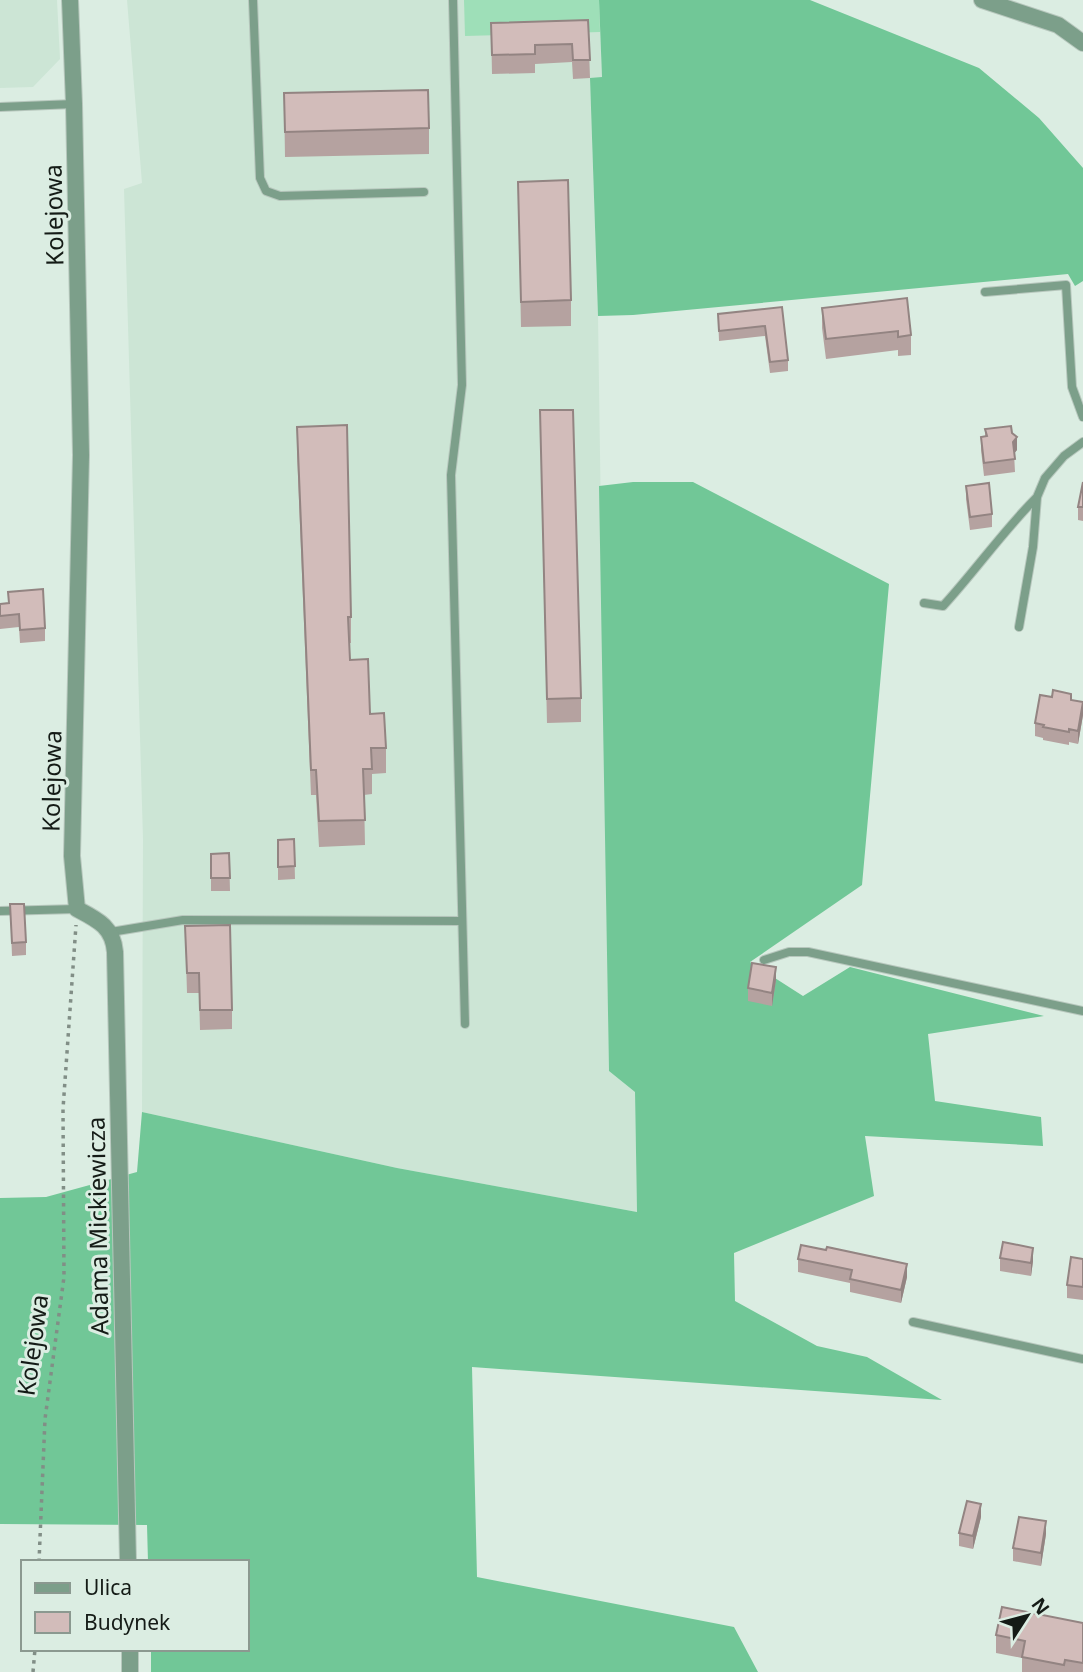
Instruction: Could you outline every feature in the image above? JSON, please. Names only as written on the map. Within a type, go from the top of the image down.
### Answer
[{"type":"street","name":"Kolejowa","points":[[70,0],[81,455],[72,856],[77,909]]},
{"type":"street","points":[[982,0],[1058,25],[1083,43]]},
{"type":"street","points":[[77,909],[106,925],[111,932]]},
{"type":"street","name":"Adama Mickiewicza","points":[[111,932],[115,952],[128,1560]]},
{"type":"street","points":[[130,1651],[130,1672]]},
{"type":"lane","points":[[253,0],[260,178],[266,191],[280,196],[424,192]]},
{"type":"lane","points":[[453,0],[462,385],[451,475],[465,1024]]},
{"type":"lane","points":[[0,107],[74,104]]},
{"type":"lane","points":[[985,292],[1066,285],[1072,387],[1083,417]]},
{"type":"lane","points":[[1019,627],[1033,547],[1037,497],[1045,478],[1064,456],[1083,442]]},
{"type":"lane","points":[[924,603],[943,606],[973,573],[1013,521],[1037,497]]},
{"type":"lane","points":[[0,911],[77,909]]},
{"type":"lane","points":[[111,932],[183,920],[463,920]]},
{"type":"lane","points":[[764,960],[789,952],[808,952],[1083,1011]]},
{"type":"lane","points":[[913,1322],[1083,1359]]},
{"type":"path","name":"Kolejowa","points":[[38,1560],[45,1419],[64,1277],[63,1109],[77,909]]},
{"type":"path","points":[[33,1672],[34,1651]]},
{"type":"shaded area","points":[[0,0],[57,0],[60,59],[33,87],[0,88]]},
{"type":"shaded area","points":[[127,0],[599,0],[602,78],[590,79],[598,316],[609,1071],[635,1092],[637,1212],[397,1168],[142,1112],[143,839],[124,189],[142,183]]},
{"type":"green space","points":[[464,0],[599,0],[600,32],[465,36]]},
{"type":"green space","points":[[599,0],[810,0],[979,68],[1039,118],[1083,168],[1083,281],[1075,286],[1068,274],[633,315],[598,316],[590,78],[602,77]]},
{"type":"green space","points":[[633,482],[693,482],[889,584],[862,885],[750,962],[803,996],[850,967],[1044,1016],[928,1034],[935,1101],[1041,1117],[1043,1146],[865,1136],[874,1196],[734,1253],[735,1301],[817,1346],[867,1357],[942,1400],[472,1367],[477,1577],[734,1627],[758,1672],[151,1672],[151,1651],[248,1651],[248,1560],[148,1560],[147,1525],[0,1524],[0,1198],[46,1197],[137,1172],[142,1112],[397,1168],[637,1212],[635,1092],[609,1071],[599,486]]},
{"type":"building","points":[[588,20],[590,60],[573,60],[572,44],[535,45],[535,54],[492,55],[491,23]]},
{"type":"building","points":[[428,90],[429,128],[285,132],[284,93]]},
{"type":"building","points":[[568,180],[571,300],[521,302],[518,182]]},
{"type":"building","points":[[907,298],[911,335],[898,337],[898,331],[826,339],[822,308]]},
{"type":"building","points":[[782,307],[788,360],[770,362],[765,326],[719,331],[718,314]]},
{"type":"building","points":[[540,410],[573,410],[581,698],[547,699]]},
{"type":"building","points":[[347,425],[350,660],[368,659],[370,714],[384,713],[386,748],[371,748],[372,769],[363,769],[365,820],[319,821],[316,770],[311,770],[297,427]]},
{"type":"building","points":[[1011,426],[1012,433],[1017,437],[1013,442],[1015,459],[984,463],[981,437],[987,436],[985,429]]},
{"type":"building","points":[[1083,482],[1083,507],[1078,507]]},
{"type":"building","points":[[989,483],[992,514],[970,517],[966,486]]},
{"type":"building","points":[[43,589],[45,628],[20,630],[19,614],[0,616],[0,604],[9,603],[8,592]]},
{"type":"building","points":[[1053,690],[1071,694],[1071,700],[1083,702],[1078,731],[1069,729],[1069,732],[1035,723],[1040,695],[1052,697]]},
{"type":"building","points":[[294,839],[295,866],[278,867],[278,840]]},
{"type":"building","points":[[229,853],[230,878],[211,878],[211,854]]},
{"type":"building","points":[[10,904],[24,904],[26,942],[12,943]]},
{"type":"building","points":[[230,925],[232,1010],[200,1010],[199,973],[187,973],[185,926]]},
{"type":"building","points":[[752,963],[776,967],[772,993],[748,988]]},
{"type":"building","points":[[1003,1242],[1033,1248],[1031,1263],[1000,1258]]},
{"type":"building","points":[[801,1245],[826,1250],[827,1247],[907,1264],[901,1290],[850,1279],[852,1270],[798,1259]]},
{"type":"building","points":[[1071,1257],[1083,1259],[1083,1287],[1067,1285]]},
{"type":"building","points":[[967,1501],[981,1504],[973,1536],[959,1533]]},
{"type":"building","points":[[1019,1517],[1046,1521],[1041,1553],[1013,1548]]},
{"type":"building","points":[[1002,1607],[1083,1623],[1083,1663],[1065,1660],[1064,1665],[1022,1657],[1025,1641],[996,1635]]}]
